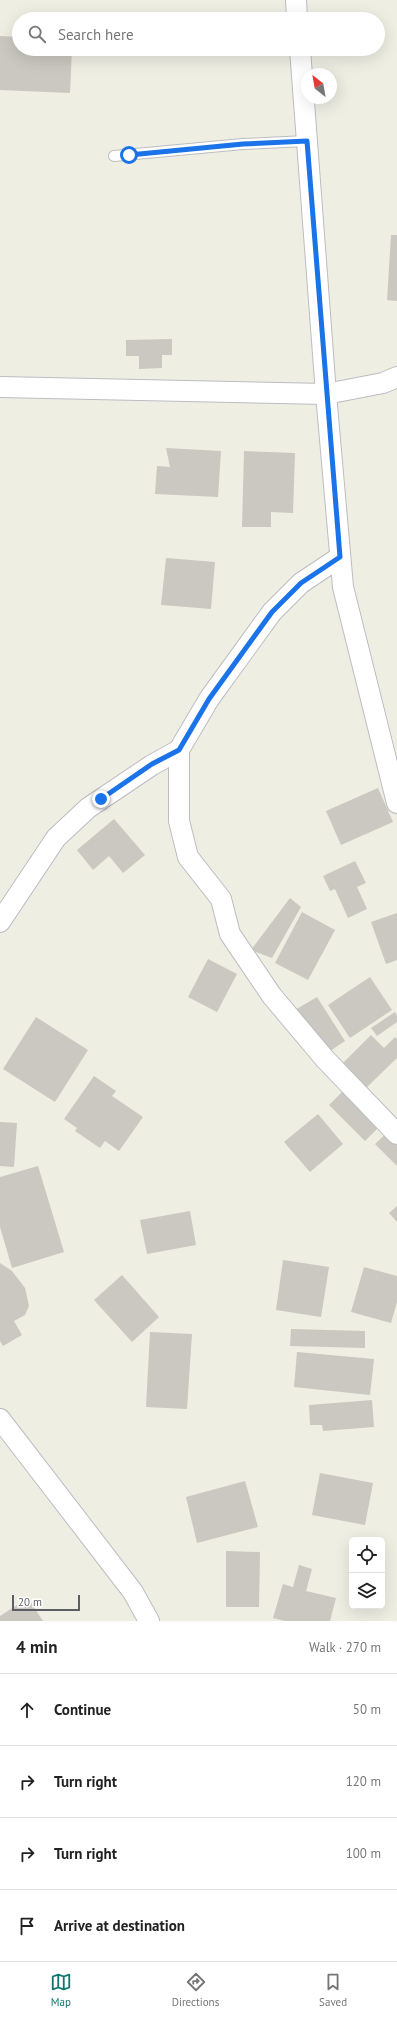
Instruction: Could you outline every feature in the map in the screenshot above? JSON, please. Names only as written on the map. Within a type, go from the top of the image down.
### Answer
[{"type":"street","points":[[296,0],[297,12]]},
{"type":"street","points":[[301,56],[326,394],[343,587],[397,803]]},
{"type":"street","points":[[0,387],[326,394],[383,383],[397,377]]},
{"type":"street","points":[[340,557],[301,583],[272,612],[209,699],[179,750],[179,821],[188,857],[221,899],[230,934],[277,1001],[325,1059],[397,1134]]},
{"type":"street","points":[[0,922],[56,838],[88,808],[152,764],[179,750]]},
{"type":"street","points":[[0,1419],[133,1592],[149,1621]]},
{"type":"lane","points":[[114,156],[243,144],[307,141]]},
{"type":"building","points":[[0,36],[12,37],[12,56],[72,56],[70,93],[0,90]]},
{"type":"building","points":[[391,235],[397,235],[397,301],[387,300]]},
{"type":"building","points":[[172,339],[172,355],[162,355],[162,368],[139,369],[139,356],[126,356],[126,340]]},
{"type":"building","points":[[166,448],[221,451],[218,497],[155,494],[157,466],[170,467]]},
{"type":"building","points":[[244,451],[295,453],[293,513],[271,512],[271,527],[242,527]]},
{"type":"building","points":[[166,558],[215,562],[211,609],[161,605]]},
{"type":"building","points":[[378,788],[393,822],[341,845],[326,811]]},
{"type":"building","points":[[114,819],[145,855],[123,873],[109,856],[93,870],[77,850]]},
{"type":"building","points":[[355,861],[366,883],[357,887],[367,909],[348,918],[335,889],[330,891],[323,876]]},
{"type":"building","points":[[290,898],[301,907],[272,958],[251,950]]},
{"type":"building","points":[[302,912],[335,930],[308,980],[275,963]]},
{"type":"building","points":[[397,913],[397,960],[386,964],[371,922]]},
{"type":"building","points":[[208,959],[237,974],[217,1012],[188,997]]},
{"type":"building","points":[[370,977],[392,1010],[350,1038],[328,1005]]},
{"type":"building","points":[[317,997],[345,1041],[327,1053],[295,1010]]},
{"type":"building","points":[[395,1012],[397,1022],[377,1036],[371,1028]]},
{"type":"building","points":[[36,1017],[88,1050],[55,1102],[3,1069]]},
{"type":"building","points":[[371,1035],[384,1048],[395,1037],[397,1039],[397,1058],[365,1089],[341,1065]]},
{"type":"building","points":[[94,1076],[116,1091],[112,1096],[143,1117],[119,1151],[105,1141],[100,1148],[75,1131],[77,1128],[64,1119]]},
{"type":"building","points":[[347,1087],[383,1123],[365,1141],[329,1105]]},
{"type":"building","points":[[318,1114],[343,1144],[310,1172],[284,1142]]},
{"type":"building","points":[[0,1122],[17,1123],[14,1167],[0,1166]]},
{"type":"building","points":[[390,1130],[397,1138],[397,1166],[375,1144]]},
{"type":"building","points":[[38,1166],[64,1252],[12,1268],[0,1227],[0,1177]]},
{"type":"building","points":[[397,1206],[397,1222],[389,1213]]},
{"type":"building","points":[[190,1211],[196,1245],[147,1254],[140,1220]]},
{"type":"building","points":[[283,1260],[329,1267],[321,1317],[276,1310]]},
{"type":"building","points":[[0,1263],[12,1271],[25,1288],[29,1306],[25,1315],[14,1321],[22,1335],[3,1346],[0,1341]]},
{"type":"building","points":[[364,1267],[397,1276],[397,1302],[391,1323],[351,1312]]},
{"type":"building","points":[[122,1275],[159,1317],[132,1342],[94,1300]]},
{"type":"building","points":[[291,1329],[365,1331],[365,1348],[290,1346]]},
{"type":"building","points":[[150,1332],[192,1334],[187,1409],[146,1407]]},
{"type":"building","points":[[297,1352],[374,1359],[370,1395],[294,1387]]},
{"type":"building","points":[[372,1400],[374,1427],[323,1431],[322,1425],[310,1425],[309,1405]]},
{"type":"building","points":[[320,1473],[373,1483],[365,1525],[312,1515]]},
{"type":"building","points":[[245,1481],[258,1527],[197,1543],[186,1497]]},
{"type":"building","points":[[226,1551],[260,1552],[259,1607],[226,1607]]},
{"type":"building","points":[[299,1565],[312,1569],[306,1591],[336,1598],[330,1621],[285,1621],[273,1618],[283,1584],[293,1587]]},
{"type":"building","points":[[28,1598],[43,1621],[0,1621],[0,1616]]},
{"type":"route","points":[[101,799],[152,764],[179,750],[209,699],[272,612],[301,583],[340,557],[307,141],[243,144],[129,155]]}]
